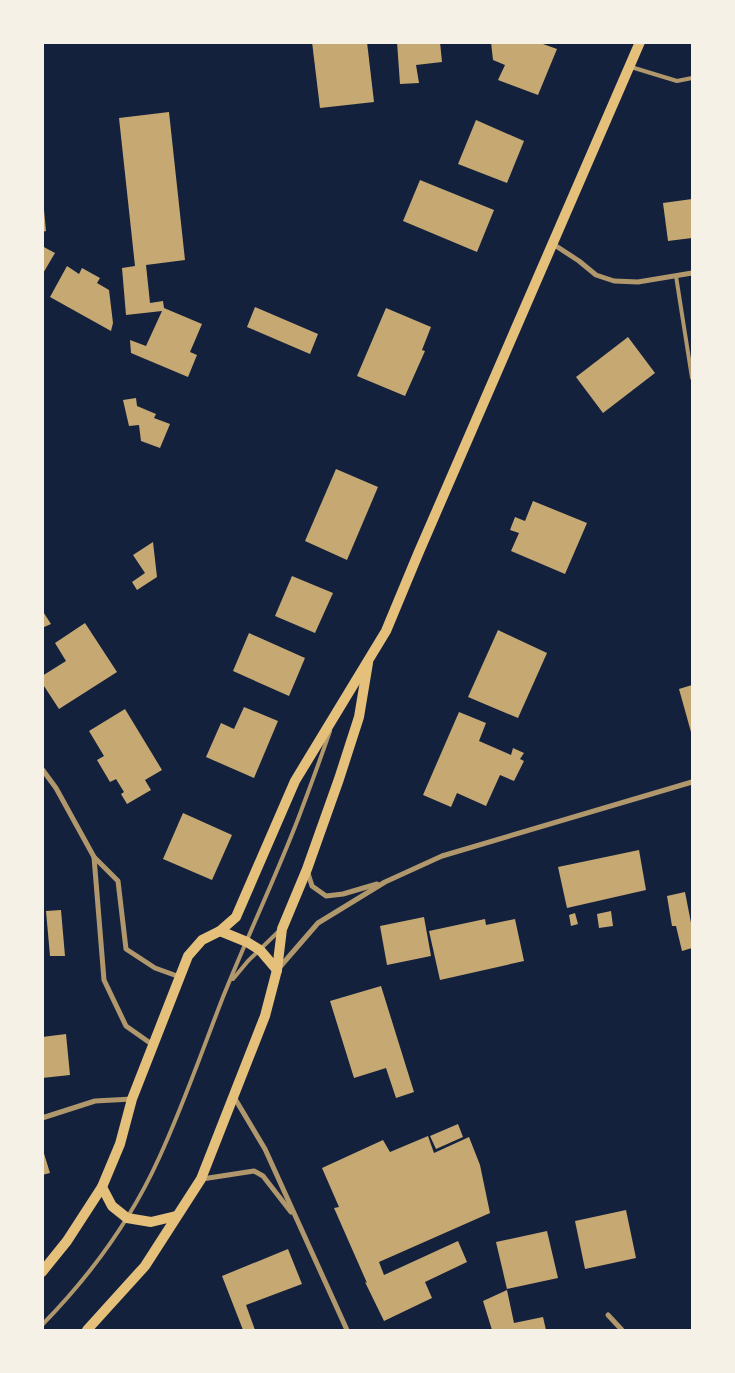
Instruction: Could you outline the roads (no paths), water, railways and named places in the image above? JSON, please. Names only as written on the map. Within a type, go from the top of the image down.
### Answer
[{"type":"main road","points":[[42,1272],[67,1241],[102,1187],[120,1144],[132,1099],[188,956],[202,940],[220,931],[236,917],[295,781],[386,631],[640,42]]},
{"type":"main road","points":[[87,1330],[145,1266],[201,1179],[265,1016],[277,970],[282,929],[307,869],[359,717],[369,657]]},
{"type":"main road","points":[[220,931],[247,942],[260,950],[277,970]]},
{"type":"main road","points":[[102,1187],[112,1206],[126,1218],[151,1222],[176,1216]]},
{"type":"street","points":[[552,243],[596,275],[614,281],[638,282],[692,273]]},
{"type":"street","points":[[42,769],[56,788],[94,857],[118,881],[126,949],[155,968],[181,977]]},
{"type":"street","points":[[277,970],[318,923],[385,882],[442,856],[692,782]]},
{"type":"street","points":[[94,857],[104,980],[126,1026],[153,1045]]},
{"type":"street","points":[[307,869],[312,886],[326,896],[344,894],[385,882]]},
{"type":"street","points":[[234,1096],[265,1149],[347,1330]]},
{"type":"street","points":[[42,1118],[95,1101],[132,1099]]},
{"type":"street","points":[[201,1179],[254,1170],[263,1176],[296,1218]]},
{"type":"street","points":[[608,1315],[622,1330]]},
{"type":"lane","points":[[630,66],[677,81],[692,78]]},
{"type":"lane","points":[[676,276],[692,378]]},
{"type":"lane","points":[[42,1325],[68,1299],[108,1246],[126,1218],[158,1159],[194,1075],[229,982],[298,820],[339,707]]},
{"type":"lane","points":[[229,982],[282,929]]}]
